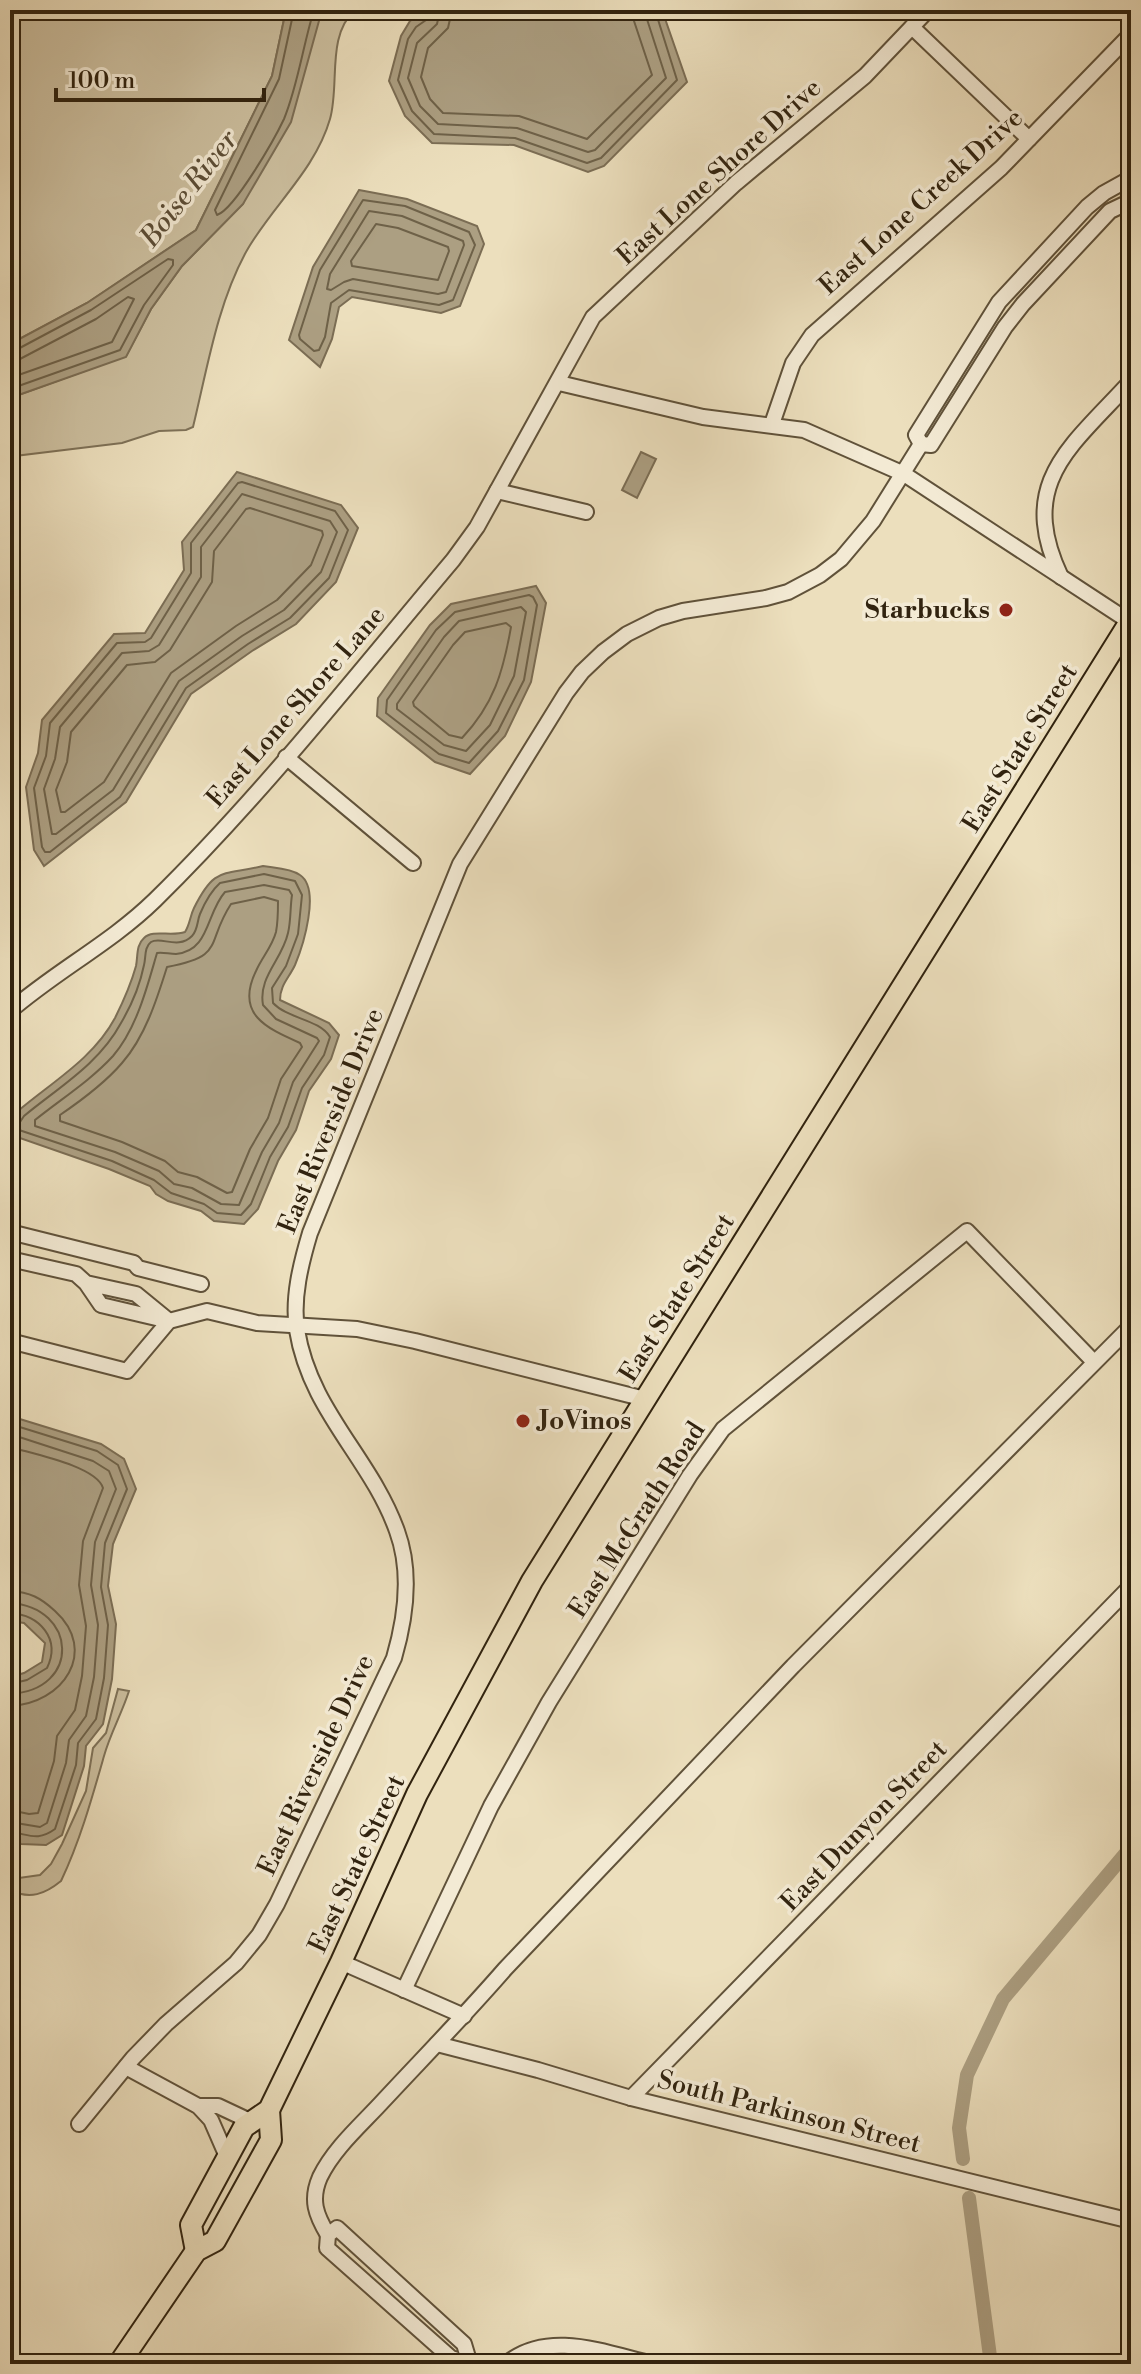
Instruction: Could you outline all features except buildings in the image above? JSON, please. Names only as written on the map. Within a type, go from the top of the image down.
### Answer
[{"type":"highway","name":"East State Street","points":[[196,2251],[191,2225],[244,2127],[260,2116],[341,1962],[417,1794],[511,1618],[575,1508],[1130,621]]},
{"type":"highway","name":"East State Street","points":[[119,2364],[196,2251],[215,2241],[271,2140],[260,2116]]},
{"type":"street","name":"East Lone Shore Drive","points":[[559,383],[593,317],[736,183],[865,76],[928,10]]},
{"type":"street","points":[[912,27],[1029,139]]},
{"type":"street","name":"East Lone Creek Drive","points":[[772,424],[793,363],[812,335],[1001,168],[1131,34]]},
{"type":"street","name":"East Riverside Drive","points":[[921,444],[916,435],[999,302],[1087,207],[1131,178]]},
{"type":"street","name":"East Riverside Drive","points":[[921,444],[931,445],[1005,327],[1023,304],[1110,211],[1131,201]]},
{"type":"street","points":[[1061,578],[1045,531],[1044,500],[1054,471],[1066,453],[1131,381]]},
{"type":"street","points":[[559,383],[703,417],[804,430],[904,474],[1130,621]]},
{"type":"street","name":"East Lone Shore Lane","points":[[10,1011],[94,951],[153,902],[217,836],[453,560],[477,527],[559,383]]},
{"type":"street","name":"East Riverside Drive","points":[[79,2124],[166,2024],[236,1963],[259,1935],[277,1904],[383,1683],[402,1631],[406,1589],[398,1533],[384,1502],[318,1396],[304,1362],[297,1326],[298,1284],[310,1233],[460,864],[566,693],[603,652],[627,634],[659,618],[683,611],[766,598],[788,592],[820,575],[841,559],[873,521],[921,444]]},
{"type":"street","points":[[497,491],[586,512]]},
{"type":"street","points":[[286,757],[413,863]]},
{"type":"street","name":"East McGrath Road","points":[[404,1990],[491,1806],[542,1715],[690,1475],[723,1429],[967,1231],[1094,1362]]},
{"type":"street","points":[[10,1232],[134,1263],[138,1268],[201,1284]]},
{"type":"street","points":[[10,1259],[76,1274],[101,1305],[169,1321],[207,1311],[257,1323],[357,1329],[645,1399]]},
{"type":"street","points":[[10,1341],[127,1371],[169,1321]]},
{"type":"street","points":[[470,2364],[451,2358],[327,2248],[328,2235],[316,2213],[315,2196],[320,2177],[341,2146],[793,1666],[1131,1326]]},
{"type":"street","name":"East Dunyon Street","points":[[631,2098],[1131,1586]]},
{"type":"street","points":[[341,1962],[464,2016]]},
{"type":"street","name":"South Parkinson Street","points":[[437,2044],[631,2098],[1129,2218]]},
{"type":"street","points":[[126,2067],[198,2106],[211,2120],[228,2159]]},
{"type":"street","points":[[198,2106],[218,2106],[260,2116]]},
{"type":"street","points":[[328,2235],[337,2228],[464,2344],[470,2364]]},
{"type":"street","points":[[506,2364],[528,2350],[560,2345],[653,2364]]},
{"type":"shaded area","points":[[10,10],[286,10],[272,76],[196,230],[87,303],[10,344]]},
{"type":"shaded area","points":[[322,10],[355,10],[340,33],[330,119],[314,155],[256,235],[236,272],[214,338],[193,427],[159,431],[122,443],[15,456],[10,464],[10,398],[126,356],[151,309],[182,266],[243,204]]},
{"type":"shaded area","points":[[118,1689],[129,1691],[61,1881],[37,1894],[24,1895],[10,1890],[10,1872],[19,1878],[40,1875],[51,1864],[62,1844],[86,1791],[93,1748],[106,1733]]},
{"type":"water","points":[[286,10],[322,10],[291,122],[243,204],[182,266],[151,309],[126,357],[10,398],[10,344],[87,303],[196,230],[272,76]]},
{"type":"water","points":[[427,10],[662,10],[687,82],[604,166],[588,172],[514,145],[432,143],[405,116],[389,81],[401,36],[410,21]]},
{"type":"water","points":[[359,190],[407,199],[477,226],[484,244],[460,306],[441,313],[352,297],[339,307],[332,339],[320,367],[289,340],[313,267]]},
{"type":"water","points":[[641,452],[656,459],[637,498],[622,490]]},
{"type":"water","points":[[237,472],[341,505],[358,528],[336,582],[296,624],[191,694],[126,802],[44,866],[34,850],[26,787],[38,753],[42,720],[114,634],[145,633],[184,570],[182,542]]},
{"type":"water","points":[[536,586],[546,603],[531,682],[505,736],[470,774],[435,762],[377,716],[378,698],[430,625],[451,604]]},
{"type":"water","points":[[263,866],[300,875],[309,892],[310,905],[302,945],[283,986],[280,1000],[329,1023],[339,1035],[331,1059],[309,1091],[296,1130],[278,1161],[258,1209],[244,1224],[214,1221],[201,1211],[168,1201],[150,1186],[14,1136],[10,1126],[18,1111],[84,1058],[106,1033],[127,993],[141,941],[152,934],[185,932],[201,895],[214,879]]},
{"type":"water","points":[[10,1416],[101,1444],[124,1459],[136,1489],[113,1544],[108,1586],[116,1624],[112,1679],[103,1724],[86,1746],[84,1766],[62,1835],[46,1845],[21,1844],[10,1838],[10,1677],[42,1662],[45,1643],[24,1623],[10,1621]]},
{"type":"waterway","points":[[963,2159],[959,2128],[967,2075],[1003,1999],[1131,1847]]},
{"type":"waterway","points":[[969,2198],[991,2364]]},
{"type":"place","name":"Starbucks","points":[[1006,610]]},
{"type":"place","name":"JoVinos","points":[[523,1421]]},
{"type":"water label","name":"Boise River","points":[[189,189]]}]
